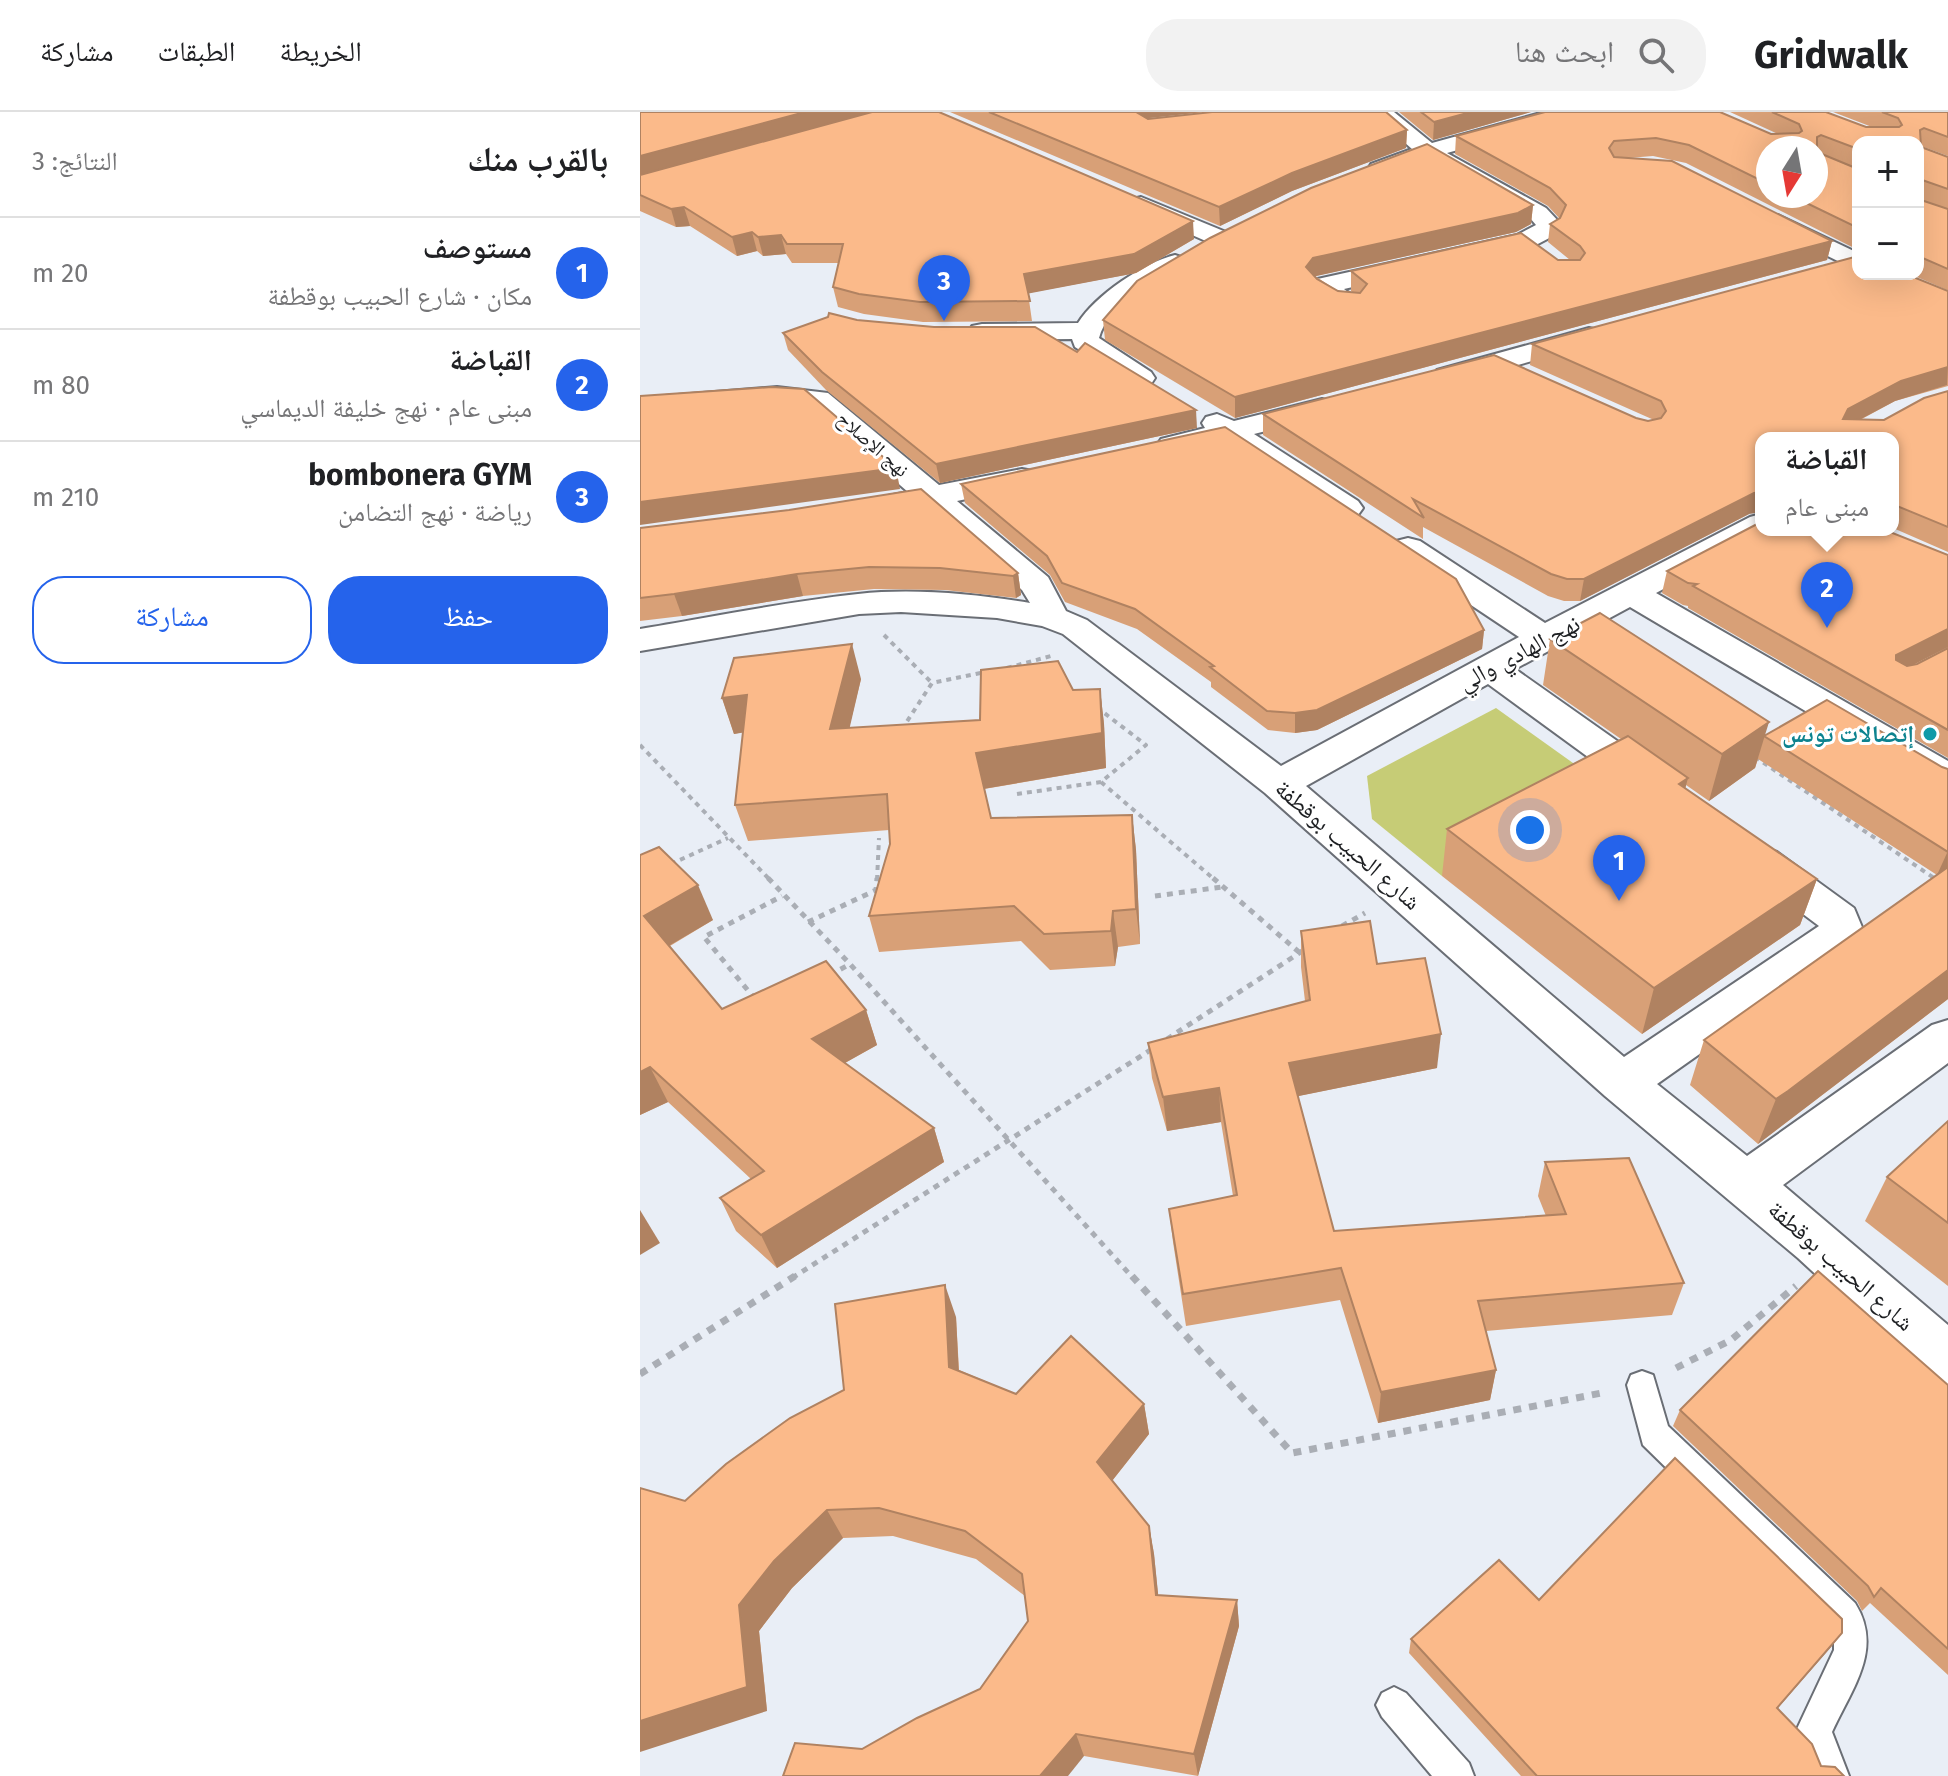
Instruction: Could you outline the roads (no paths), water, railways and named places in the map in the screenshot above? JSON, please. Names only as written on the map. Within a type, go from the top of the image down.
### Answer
[{"type":"street","points":[[1350,304],[1322,286],[1535,249],[1549,224],[1545,218],[1428,151],[1381,112]]},
{"type":"street","points":[[1364,175],[1428,151],[1568,112]]},
{"type":"street","points":[[1119,195],[1230,232],[1105,306],[1086,331],[1085,341],[1232,432],[1544,638]]},
{"type":"street","points":[[1760,213],[1852,260]]},
{"type":"street","points":[[1814,275],[1852,265]]},
{"type":"street","points":[[1418,383],[1610,330]]},
{"type":"street","points":[[961,332],[1086,331]]},
{"type":"street","points":[[1495,363],[1536,382]]},
{"type":"street","name":"نهج الإصلاح","points":[[640,407],[777,396],[818,399],[1036,584],[1047,603],[1050,617]]},
{"type":"street","points":[[1146,451],[1340,403]]},
{"type":"street","points":[[848,513],[1058,471]]},
{"type":"street","name":"نهج الهادي والي","points":[[1279,784],[1544,638],[1755,527]]},
{"type":"street","points":[[1631,593],[1948,778]]},
{"type":"street","name":"شارع الحبيب بوقطفة","points":[[640,640],[859,604],[951,604],[1050,617],[1093,639],[1279,784],[1622,1083],[1832,1256],[1948,1360]]},
{"type":"street","points":[[1489,668],[1678,803]]},
{"type":"street","points":[[1622,1083],[1842,932],[1839,919],[1729,838]]},
{"type":"street","points":[[1746,1184],[1948,1038]]},
{"type":"lane","points":[[1642,1385],[1654,1434],[1843,1615],[1851,1628],[1851,1652],[1814,1731],[1831,1776]]},
{"type":"lane","points":[[1394,1705],[1456,1776]]},
{"type":"place","name":"bombonera GYM","points":[[944,321]]},
{"type":"place","name":"القباضة","points":[[1827,628]]},
{"type":"place","name":"إتصالات تونس","points":[[1930,734]]},
{"type":"place","name":"مستوصف","points":[[1619,901]]}]
